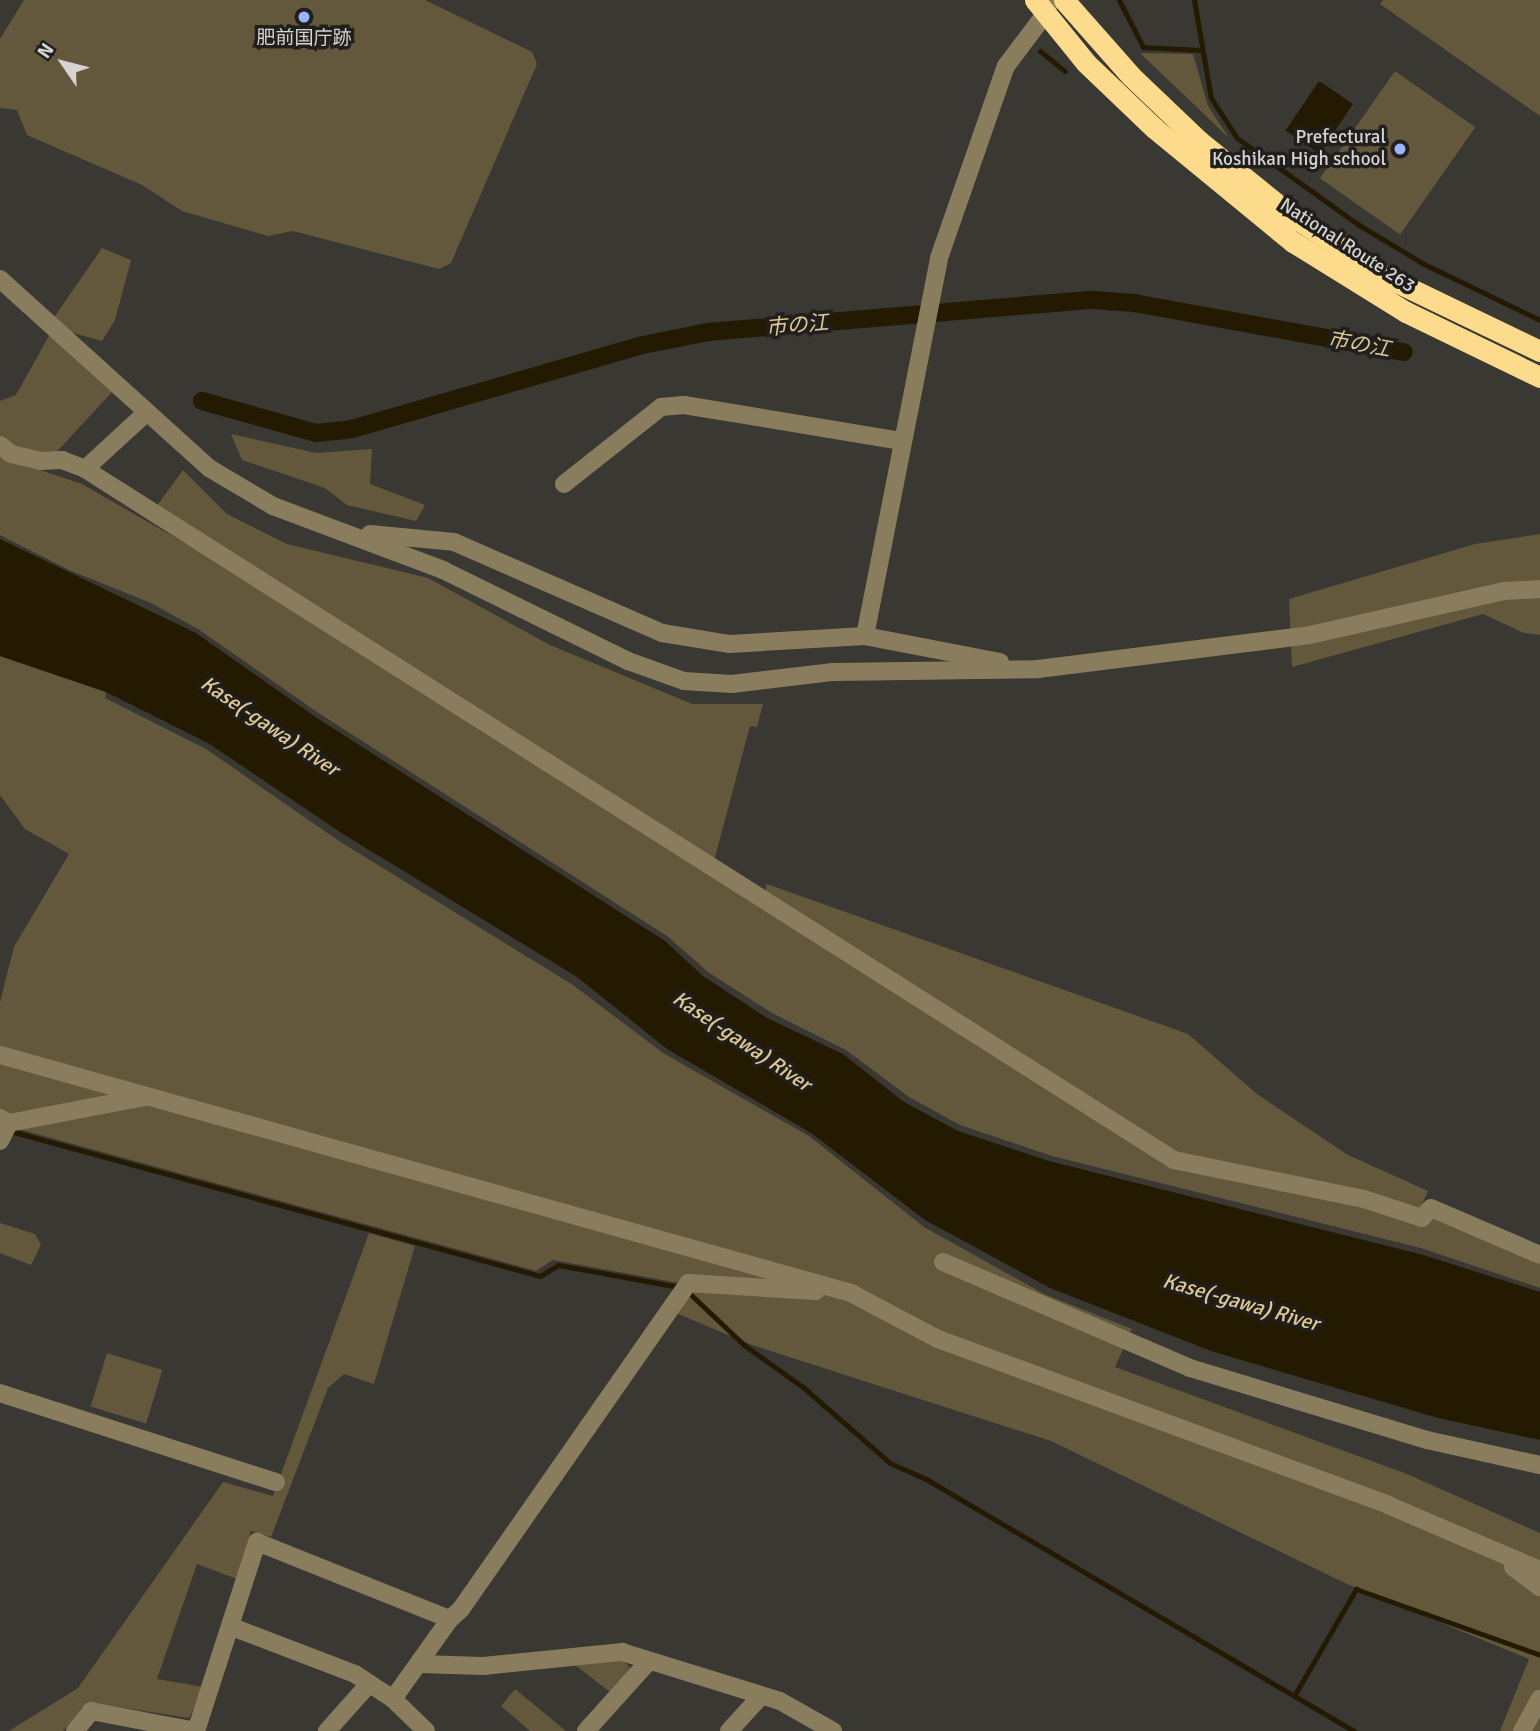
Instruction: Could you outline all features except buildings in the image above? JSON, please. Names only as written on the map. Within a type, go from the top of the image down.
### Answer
[{"type":"highway","name":"National Route 263","points":[[1064,0],[1131,76],[1199,141],[1292,216],[1384,276],[1540,351]]},
{"type":"highway","name":"National Route 263","points":[[1044,4],[1086,63],[1154,128],[1293,242],[1406,312],[1540,377]]},
{"type":"street","points":[[865,636],[932,293],[966,174],[1006,66],[1044,4]]},
{"type":"street","points":[[0,279],[209,468],[273,506],[349,532],[443,570],[628,661],[684,681],[732,684],[833,672],[1038,669],[1310,635],[1504,591],[1540,589]]},
{"type":"street","points":[[564,484],[661,407],[684,405],[902,441]]},
{"type":"street","points":[[85,469],[146,413]]},
{"type":"street","points":[[0,445],[11,454],[41,461],[62,460],[85,469],[1174,1160],[1364,1199],[1422,1218],[1431,1208],[1540,1255]]},
{"type":"street","points":[[349,532],[454,542],[662,633],[730,644],[865,636],[1038,669]]},
{"type":"street","points":[[0,1055],[851,1293],[938,1339],[1388,1504],[1493,1552],[1540,1570]]},
{"type":"street","points":[[3,1129],[148,1097]]},
{"type":"street","points":[[943,1262],[1203,1372],[1427,1440],[1540,1465]]},
{"type":"street","points":[[393,1699],[450,1619],[461,1609],[688,1283],[851,1293]]},
{"type":"street","points":[[0,1393],[276,1482]]},
{"type":"street","points":[[75,1731],[91,1711],[196,1731],[232,1627],[257,1542],[450,1619]]},
{"type":"street","points":[[1493,1552],[1540,1587]]},
{"type":"street","points":[[232,1627],[369,1684],[393,1699],[426,1731]]},
{"type":"street","points":[[420,1664],[483,1666],[621,1652],[780,1701],[832,1731]]},
{"type":"street","points":[[586,1731],[649,1661]]},
{"type":"street","points":[[327,1731],[369,1684]]},
{"type":"street","points":[[729,1731],[760,1697]]},
{"type":"street","points":[[1522,1731],[1540,1699]]},
{"type":"shaded area","points":[[24,0],[425,0],[532,52],[537,64],[451,263],[439,269],[293,231],[268,236],[182,211],[142,185],[27,135],[17,110],[0,108],[0,39]]},
{"type":"shaded area","points":[[1383,0],[1540,0],[1540,116],[1380,4]]},
{"type":"shaded area","points":[[1140,53],[1193,54],[1208,106],[1229,138]]},
{"type":"shaded area","points":[[1395,71],[1475,127],[1400,235],[1320,178]]},
{"type":"shaded area","points":[[102,248],[131,260],[115,320],[102,341],[73,333],[53,319]]},
{"type":"shaded area","points":[[50,334],[113,391],[40,470],[82,484],[216,561],[764,895],[767,884],[1188,1034],[1257,1094],[1348,1155],[1428,1191],[1420,1209],[1540,1262],[1540,1288],[1421,1248],[1052,1156],[960,1125],[909,1097],[846,1050],[772,1013],[708,972],[667,936],[320,714],[198,629],[151,603],[69,570],[0,535],[0,401],[16,395]]},
{"type":"shaded area","points":[[231,434],[316,453],[372,449],[370,484],[425,505],[416,521],[347,505],[325,488],[242,460]]},
{"type":"shaded area","points":[[183,470],[227,514],[287,544],[428,578],[550,645],[692,704],[763,704],[757,727],[750,726],[714,861],[156,507]]},
{"type":"shaded area","points":[[1540,534],[1540,635],[1524,633],[1483,614],[1292,667],[1289,599],[1475,544]]},
{"type":"shaded area","points":[[0,656],[106,692],[105,698],[206,749],[339,841],[573,985],[663,1053],[809,1136],[924,1227],[1044,1294],[1132,1329],[1115,1367],[1407,1474],[1540,1533],[1540,1731],[1500,1731],[1529,1659],[1347,1584],[1051,1441],[752,1345],[676,1313],[679,1283],[553,1260],[536,1271],[0,1124],[0,1002],[14,947],[69,854],[25,829],[0,795]]},
{"type":"shaded area","points":[[0,1223],[35,1234],[41,1245],[31,1265],[0,1253]]},
{"type":"shaded area","points":[[369,1233],[415,1246],[374,1384],[344,1374],[328,1388],[271,1537],[251,1531],[237,1579],[197,1564],[157,1679],[204,1687],[189,1718],[87,1702],[63,1731],[9,1731],[78,1688],[223,1482],[273,1496]]},
{"type":"shaded area","points":[[107,1353],[162,1370],[146,1424],[91,1407]]},
{"type":"shaded area","points":[[570,1661],[624,1661],[631,1669],[610,1692]]},
{"type":"shaded area","points":[[515,1689],[566,1731],[530,1731],[501,1706]]},
{"type":"water","points":[[1319,81],[1353,104],[1319,154],[1285,131]]},
{"type":"water","name":"Kase(-gawa) River","points":[[0,539],[196,633],[317,718],[665,941],[703,976],[767,1018],[843,1054],[904,1102],[958,1131],[1049,1161],[1420,1254],[1540,1292],[1540,1440],[1438,1418],[1211,1351],[1050,1288],[925,1220],[811,1133],[667,1049],[577,977],[343,834],[208,743],[106,692],[0,656]]},
{"type":"waterway","points":[[1119,0],[1143,47],[1201,50]]},
{"type":"waterway","points":[[1194,0],[1211,98],[1237,138],[1359,225],[1424,264],[1540,320]]},
{"type":"waterway","points":[[1040,51],[1065,71]]},
{"type":"waterway","name":"市の江","points":[[202,401],[316,433],[352,429],[643,345],[708,332],[1093,300],[1134,303],[1404,352]]},
{"type":"waterway","points":[[10,1131],[540,1276],[558,1265],[679,1287]]},
{"type":"waterway","points":[[688,1292],[744,1345],[804,1388],[890,1463],[926,1479],[1354,1731]]},
{"type":"waterway","points":[[1294,1696],[1356,1589],[1540,1655]]},
{"type":"place","name":"肥前国庁跡","points":[[304,17]]},
{"type":"place","name":"Prefectural Koshikan High school","points":[[1400,149]]}]
